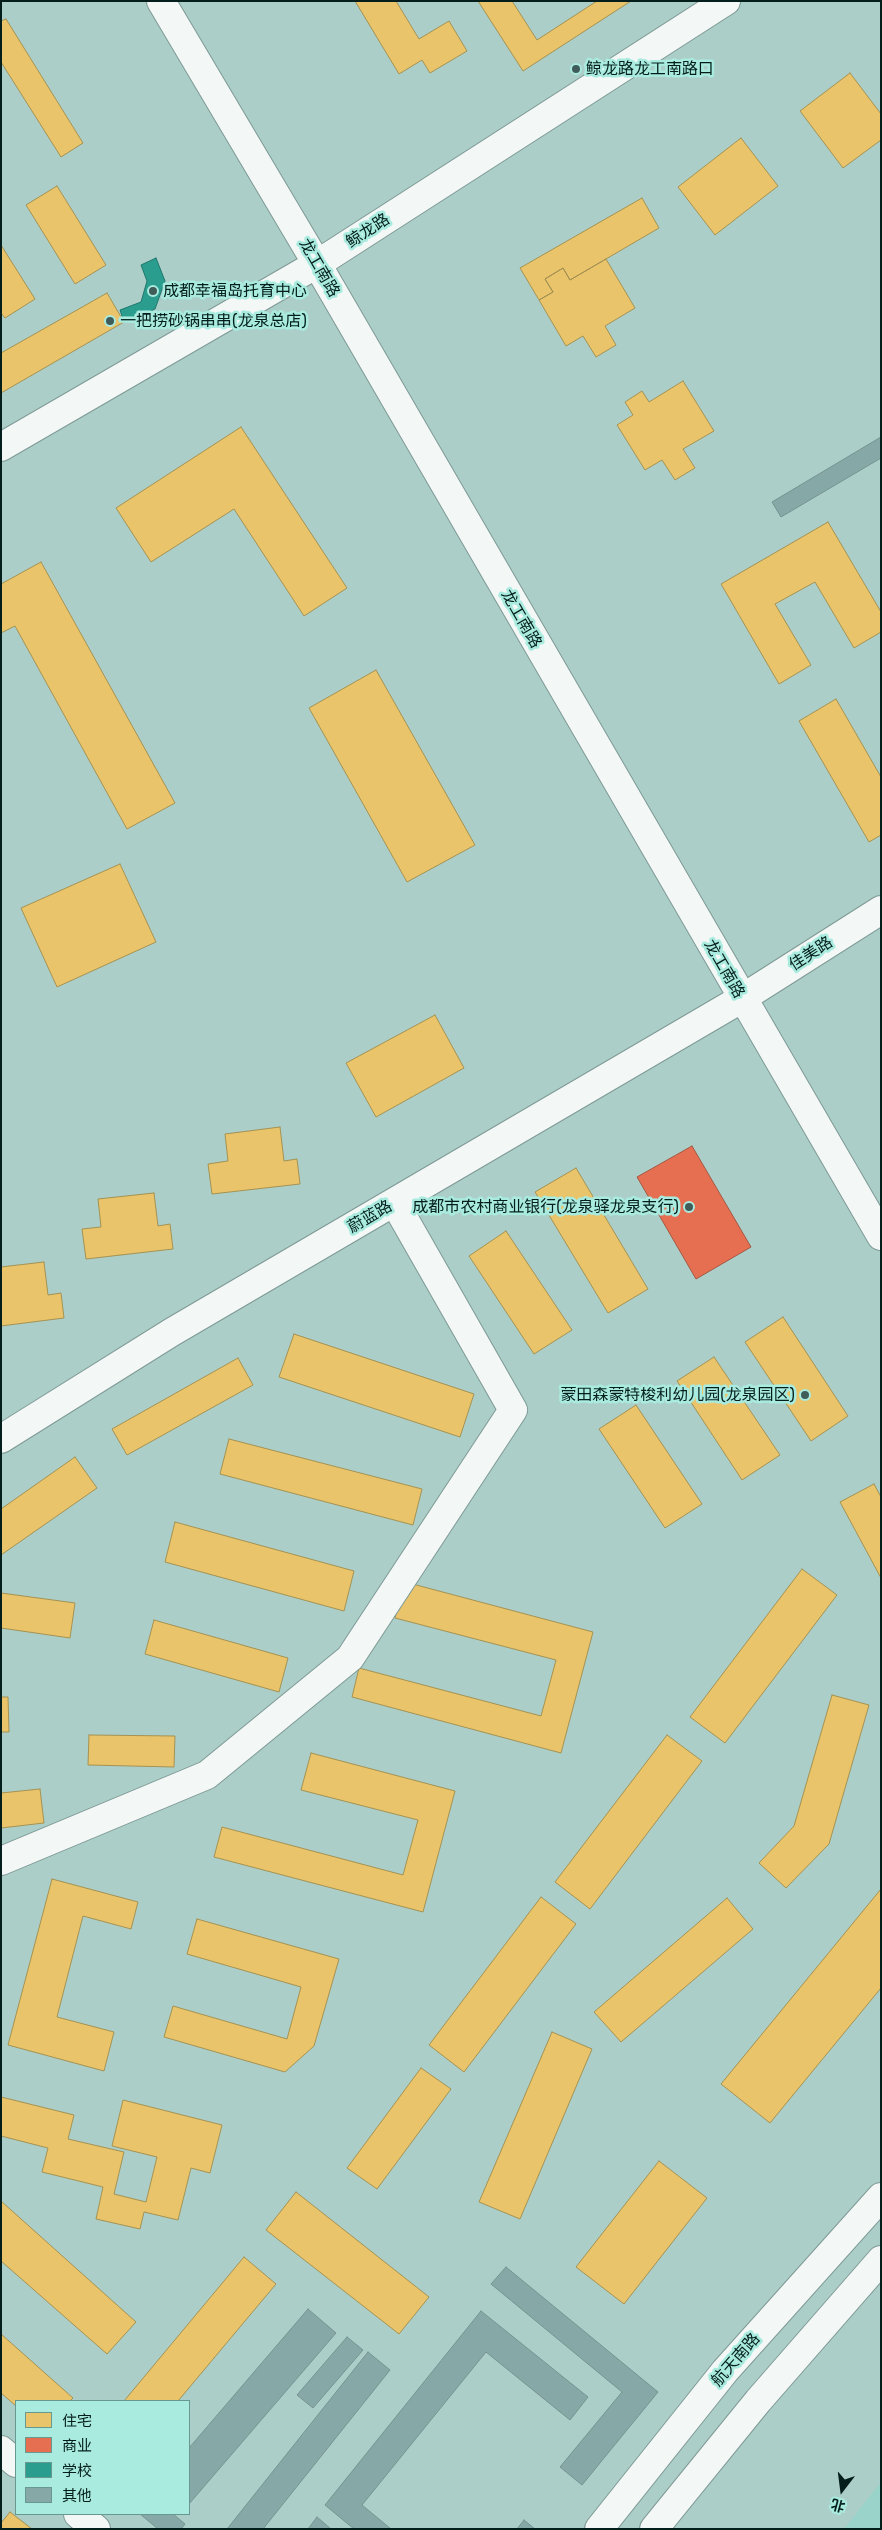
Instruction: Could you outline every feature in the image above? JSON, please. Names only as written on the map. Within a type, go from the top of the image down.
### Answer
[{"type":"street","name":"龙工南路","points":[[162,1],[317,264],[741,999],[881,1236]]},
{"type":"street","name":"鲸龙路","points":[[1,447],[317,264],[726,1]]},
{"type":"street","name":"佳美路","points":[[741,999],[881,910]]},
{"type":"street","name":"蔚蓝路","points":[[1,1439],[172,1332],[741,999]]},
{"type":"street","points":[[1,1861],[206,1775],[350,1658],[513,1410],[395,1203]]},
{"type":"street","name":"航天南路","points":[[599,2529],[725,2371],[881,2197]]},
{"type":"street","points":[[654,2529],[758,2401],[881,2260]]},
{"type":"street","points":[[1,2450],[15,2462]]},
{"type":"street","points":[[79,2515],[96,2529]]},
{"type":"shaded area","points":[[881,2482],[881,2529],[844,2529]]},
{"type":"building: 住宅","points":[[355,1],[396,1],[419,39],[449,21],[467,51],[430,73],[422,60],[399,74]]},
{"type":"building: 住宅","points":[[478,1],[512,1],[537,40],[597,1],[631,1],[523,71]]},
{"type":"building: 住宅","points":[[6,19],[83,143],[61,157],[1,62],[1,21]]},
{"type":"building: 住宅","points":[[850,73],[881,114],[881,140],[843,168],[800,111]]},
{"type":"building: 住宅","points":[[741,138],[778,186],[715,235],[678,187]]},
{"type":"building: 住宅","points":[[57,186],[106,265],[75,284],[26,205]]},
{"type":"building: 住宅","points":[[642,198],[659,228],[570,280],[563,268],[545,279],[553,292],[539,300],[520,268]]},
{"type":"building: 住宅","points":[[1,245],[35,299],[5,318],[1,313]]},
{"type":"building: 住宅","points":[[606,259],[635,308],[605,326],[616,345],[596,357],[583,336],[566,346],[539,300],[553,292],[545,279],[563,268],[570,280]]},
{"type":"building: 住宅","points":[[107,293],[124,322],[1,393],[1,353]]},
{"type":"building: 住宅","points":[[683,381],[714,431],[683,449],[695,468],[675,480],[662,460],[645,470],[617,425],[633,415],[625,402],[642,391],[649,402]]},
{"type":"building: 住宅","points":[[241,427],[347,588],[304,616],[234,509],[151,562],[116,508]]},
{"type":"building: 住宅","points":[[828,522],[881,612],[881,632],[854,648],[815,582],[775,604],[811,665],[779,684],[721,584]]},
{"type":"building: 住宅","points":[[41,562],[175,803],[127,829],[15,626],[1,633],[1,584]]},
{"type":"building: 住宅","points":[[376,670],[475,845],[407,882],[309,708]]},
{"type":"building: 住宅","points":[[836,699],[881,777],[881,835],[869,842],[799,721]]},
{"type":"building: 住宅","points":[[120,864],[156,942],[57,987],[21,908]]},
{"type":"building: 住宅","points":[[435,1015],[464,1068],[376,1117],[346,1063]]},
{"type":"building: 住宅","points":[[280,1127],[284,1161],[297,1159],[300,1184],[212,1194],[208,1164],[228,1161],[225,1134]]},
{"type":"building: 住宅","points":[[576,1168],[648,1289],[608,1313],[535,1192]]},
{"type":"building: 住宅","points":[[154,1193],[158,1226],[170,1224],[173,1249],[86,1259],[82,1229],[101,1227],[98,1199]]},
{"type":"building: 住宅","points":[[506,1231],[572,1330],[534,1354],[469,1256]]},
{"type":"building: 住宅","points":[[44,1262],[48,1295],[61,1293],[64,1318],[1,1326],[1,1267]]},
{"type":"building: 住宅","points":[[783,1317],[848,1416],[811,1441],[745,1342]]},
{"type":"building: 住宅","points":[[294,1334],[474,1394],[460,1437],[279,1377]]},
{"type":"building: 住宅","points":[[714,1357],[780,1455],[742,1480],[677,1381]]},
{"type":"building: 住宅","points":[[238,1358],[253,1385],[127,1455],[112,1429]]},
{"type":"building: 住宅","points":[[636,1405],[702,1504],[665,1528],[599,1429]]},
{"type":"building: 住宅","points":[[229,1439],[422,1489],[413,1525],[220,1474]]},
{"type":"building: 住宅","points":[[75,1457],[97,1488],[1,1555],[1,1509]]},
{"type":"building: 住宅","points":[[874,1484],[881,1497],[881,1578],[840,1502]]},
{"type":"building: 住宅","points":[[175,1522],[354,1571],[344,1611],[165,1562]]},
{"type":"building: 住宅","points":[[802,1569],[837,1595],[725,1743],[690,1717]]},
{"type":"building: 住宅","points":[[405,1582],[593,1632],[561,1753],[352,1697],[359,1668],[541,1716],[556,1660],[395,1618]]},
{"type":"building: 住宅","points":[[1,1593],[75,1603],[70,1638],[1,1628]]},
{"type":"building: 住宅","points":[[154,1620],[288,1658],[279,1692],[145,1654]]},
{"type":"building: 住宅","points":[[832,1695],[869,1705],[829,1844],[786,1888],[759,1863],[794,1826]]},
{"type":"building: 住宅","points":[[1,1697],[8,1697],[9,1732],[1,1732]]},
{"type":"building: 住宅","points":[[89,1735],[175,1736],[174,1767],[88,1765]]},
{"type":"building: 住宅","points":[[667,1735],[702,1761],[590,1909],[555,1882]]},
{"type":"building: 住宅","points":[[311,1753],[455,1791],[423,1912],[214,1857],[222,1827],[403,1875],[418,1820],[301,1790]]},
{"type":"building: 住宅","points":[[40,1789],[44,1823],[1,1828],[1,1793]]},
{"type":"building: 住宅","points":[[52,1879],[138,1902],[131,1929],[83,1916],[57,2017],[114,2032],[104,2071],[8,2045]]},
{"type":"building: 住宅","points":[[881,1889],[881,1988],[770,2123],[721,2084]]},
{"type":"building: 住宅","points":[[541,1897],[576,1924],[464,2072],[429,2045]]},
{"type":"building: 住宅","points":[[727,1898],[753,1929],[621,2042],[594,2012]]},
{"type":"building: 住宅","points":[[197,1919],[339,1959],[314,2046],[285,2072],[164,2037],[173,2006],[287,2039],[301,1987],[187,1954]]},
{"type":"building: 住宅","points":[[552,2032],[592,2049],[520,2219],[479,2202]]},
{"type":"building: 住宅","points":[[421,2068],[451,2089],[377,2189],[347,2168]]},
{"type":"building: 住宅","points":[[1,2097],[74,2115],[68,2139],[124,2152],[114,2194],[146,2202],[157,2157],[112,2146],[123,2100],[222,2125],[210,2173],[191,2168],[178,2220],[144,2212],[140,2229],[96,2219],[103,2187],[42,2172],[48,2148],[1,2136]]},
{"type":"building: 住宅","points":[[659,2161],[707,2198],[624,2304],[576,2267]]},
{"type":"building: 住宅","points":[[296,2192],[429,2297],[399,2334],[266,2230]]},
{"type":"building: 住宅","points":[[1,2201],[136,2322],[107,2354],[1,2261]]},
{"type":"building: 住宅","points":[[244,2257],[276,2284],[179,2400],[125,2400]]},
{"type":"building: 住宅","points":[[1,2334],[73,2398],[71,2400],[15,2400],[15,2405],[1,2393]]},
{"type":"building: 住宅","points":[[10,2512],[32,2529],[1,2529],[1,2523]]},
{"type":"building: 商业","points":[[692,1146],[751,1247],[696,1279],[637,1177]]},
{"type":"building: 学校","name":"成都幸福岛托育中心","points":[[156,258],[165,281],[155,309],[124,322],[120,310],[141,302],[147,281],[141,265]]},
{"type":"building: 其他","points":[[881,437],[881,458],[781,517],[772,502]]},
{"type":"building: 其他","points":[[506,2267],[658,2392],[582,2485],[560,2467],[622,2392],[491,2284]]},
{"type":"building: 其他","points":[[308,2309],[336,2333],[190,2503],[190,2447]]},
{"type":"building: 其他","points":[[481,2311],[588,2397],[570,2420],[486,2352],[362,2505],[391,2529],[354,2529],[325,2505]]},
{"type":"building: 其他","points":[[347,2337],[363,2350],[313,2408],[297,2395]]},
{"type":"building: 其他","points":[[368,2352],[390,2370],[263,2529],[227,2529]]},
{"type":"building: 其他","points":[[141,2515],[174,2515],[185,2524],[181,2529],[158,2529]]},
{"type":"building: 其他","points":[[317,2517],[331,2529],[308,2529]]},
{"type":"building: 其他","points":[[524,2520],[535,2529],[517,2529]]},
{"type":"place","name":"鲸龙路龙工南路口","points":[[576,69]]},
{"type":"place","name":"成都幸福岛托育中心","points":[[153,291]]},
{"type":"place","name":"一把捞砂锅串串(龙泉总店)","points":[[110,321]]},
{"type":"place","name":"成都市农村商业银行(龙泉驿龙泉支行)","points":[[689,1207]]},
{"type":"place","name":"蒙田森蒙特梭利幼儿园(龙泉园区)","points":[[805,1395]]}]
